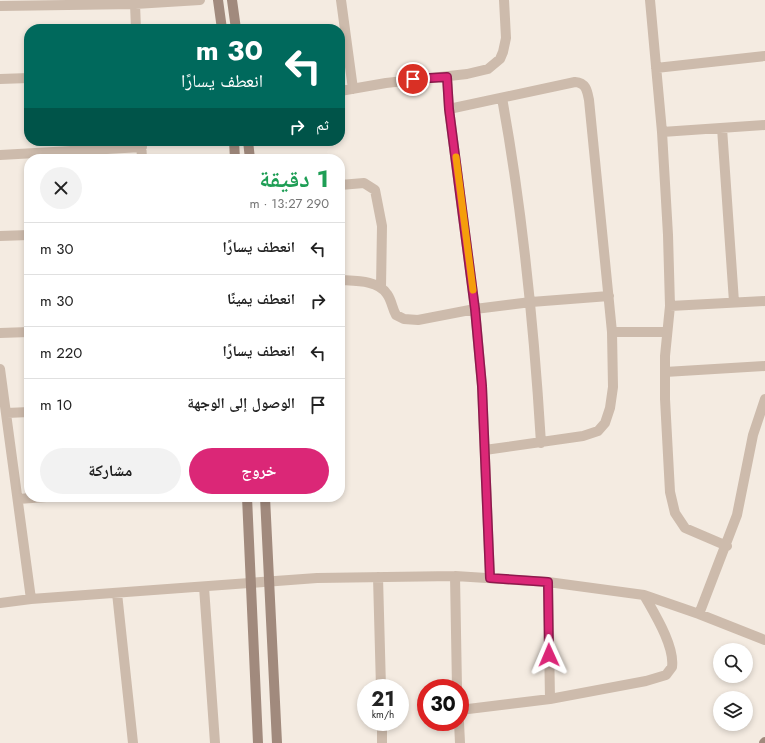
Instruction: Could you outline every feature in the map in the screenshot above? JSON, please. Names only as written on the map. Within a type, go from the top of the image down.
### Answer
[{"type":"main road","points":[[218,0],[221,24]]},
{"type":"main road","points":[[232,0],[235,24]]},
{"type":"main road","points":[[247,502],[258,743]]},
{"type":"main road","points":[[265,502],[277,743]]},
{"type":"street","points":[[0,6],[135,4],[200,0]]},
{"type":"street","points":[[342,0],[345,24]]},
{"type":"street","points":[[345,90],[386,83],[481,72],[488,69],[500,59],[506,38],[504,0]]},
{"type":"street","points":[[650,0],[662,132],[670,306],[665,372],[667,462],[672,507],[685,528],[727,546]]},
{"type":"street","points":[[135,4],[136,24]]},
{"type":"street","points":[[345,27],[352,89]]},
{"type":"street","points":[[656,68],[765,56]]},
{"type":"street","points":[[447,77],[449,109],[475,309],[486,450],[490,578]]},
{"type":"street","points":[[0,79],[24,78]]},
{"type":"street","points":[[449,109],[572,83],[581,83],[586,87],[589,100],[612,332],[613,387],[610,408],[605,423],[598,431],[583,436],[486,450]]},
{"type":"street","points":[[502,98],[514,161],[531,302],[541,443]]},
{"type":"street","points":[[662,132],[765,125]]},
{"type":"street","points":[[722,128],[734,302]]},
{"type":"street","points":[[0,155],[116,146]]},
{"type":"street","points":[[345,185],[364,183],[375,190],[382,226],[381,288]]},
{"type":"street","points":[[0,236],[24,235]]},
{"type":"street","points":[[345,280],[365,282],[381,288],[389,297],[394,312],[404,319],[432,318],[475,309],[531,302],[609,296]]},
{"type":"street","points":[[670,306],[765,301]]},
{"type":"street","points":[[0,333],[24,332]]},
{"type":"street","points":[[612,332],[667,332]]},
{"type":"street","points":[[665,372],[765,366]]},
{"type":"street","points":[[0,369],[2,393],[7,413],[31,599]]},
{"type":"street","points":[[699,614],[727,546],[737,516],[754,435],[765,399]]},
{"type":"street","points":[[7,413],[24,412]]},
{"type":"street","points":[[18,498],[24,498]]},
{"type":"street","points":[[455,576],[457,679]]},
{"type":"street","points":[[0,603],[31,599],[251,583],[378,577],[455,576],[548,582],[644,595],[699,614],[765,640]]},
{"type":"street","points":[[378,577],[381,679]]},
{"type":"street","points":[[548,582],[550,699]]},
{"type":"street","points":[[204,587],[215,743]]},
{"type":"street","points":[[117,593],[134,743]]},
{"type":"street","points":[[469,709],[550,699],[653,680],[669,672],[672,664],[670,650],[658,621],[644,595]]},
{"type":"street","points":[[382,731],[382,743]]},
{"type":"street","points":[[459,731],[460,743]]},
{"type":"slow traffic","points":[[456,157],[473,290]]},
{"type":"route","points":[[413,79],[447,77],[449,109],[475,309],[482,386],[486,450],[490,578],[548,582],[549,655]]}]
